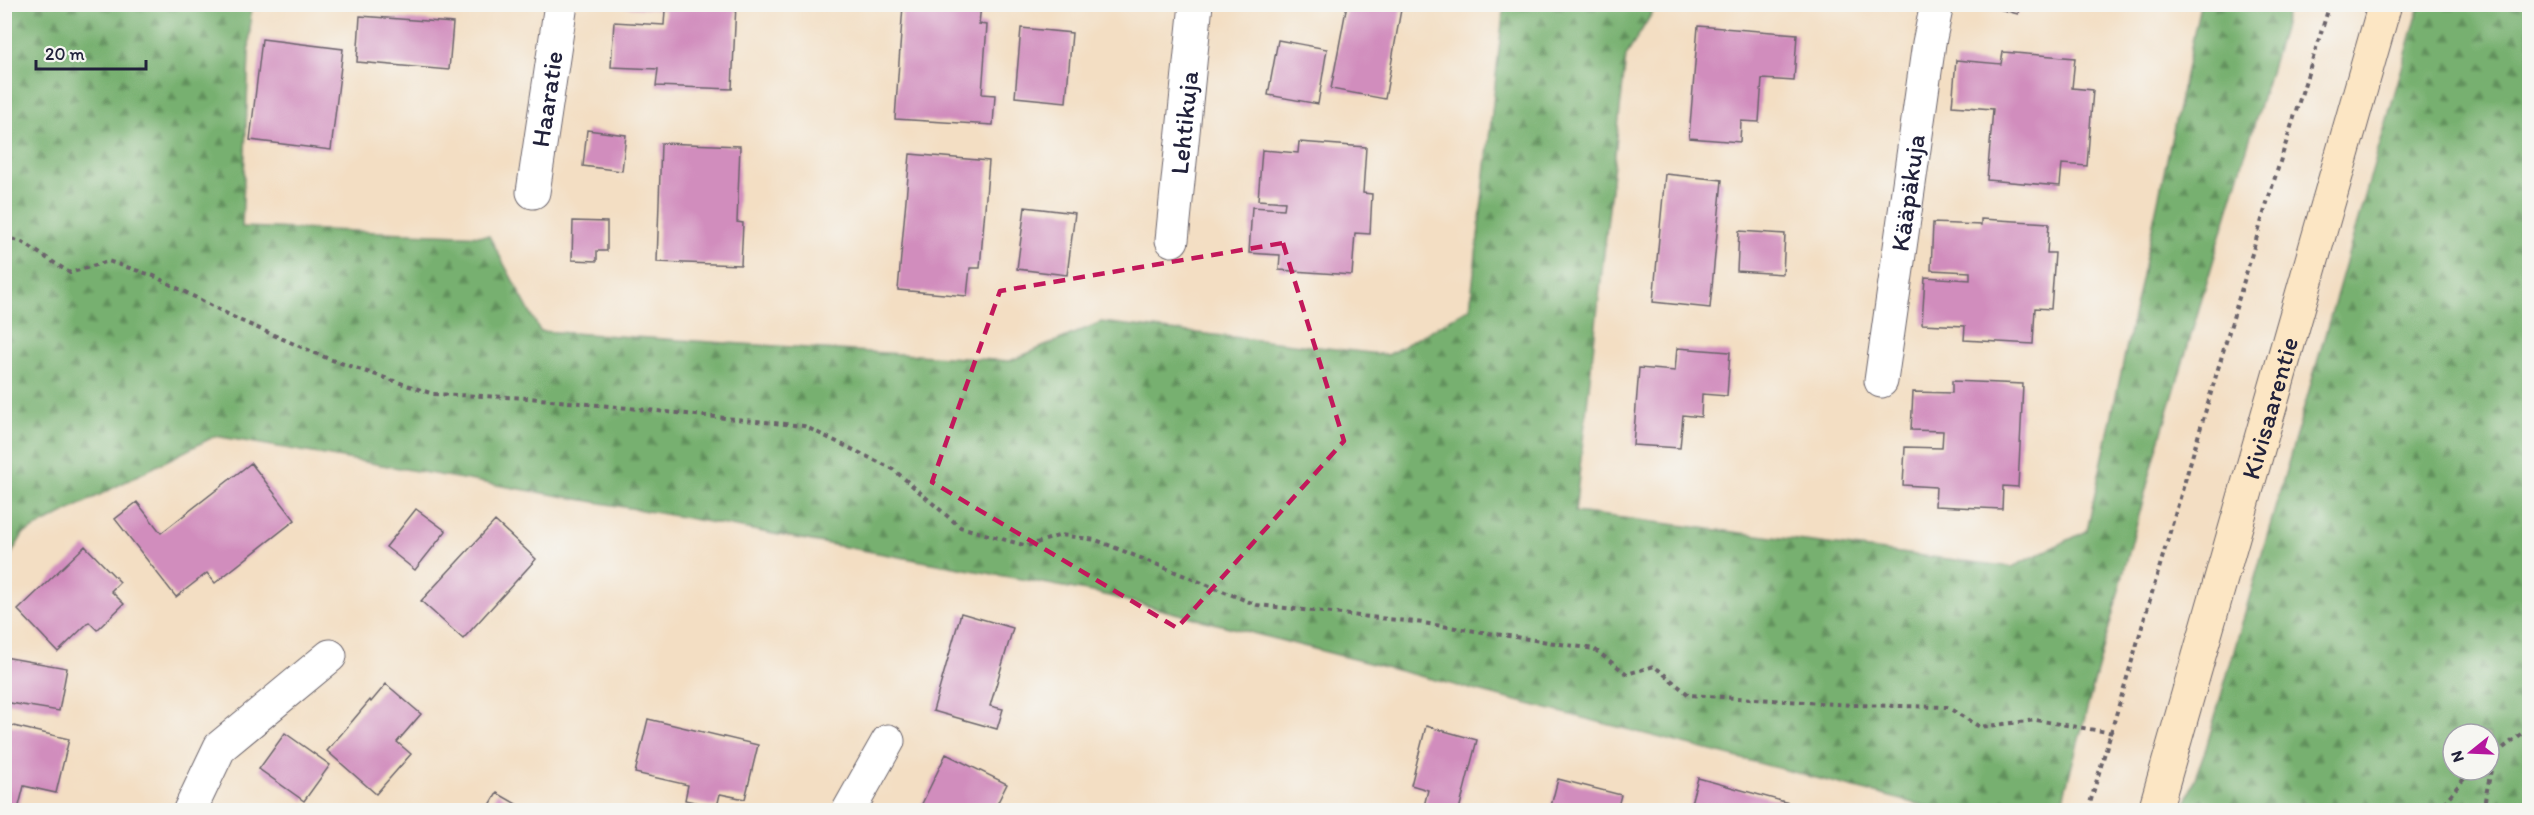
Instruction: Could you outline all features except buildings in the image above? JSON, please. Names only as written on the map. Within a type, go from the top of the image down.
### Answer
[{"type":"street","name":"Haaratie","points":[[533,192],[561,4]]},
{"type":"street","name":"Lehtikuja","points":[[1172,240],[1196,4]]},
{"type":"street","name":"Kääpäkuja","points":[[1881,381],[1929,43],[1937,4]]},
{"type":"street","name":"Kivisaarentie","points":[[2155,810],[2385,4]]},
{"type":"street","points":[[190,810],[220,747],[330,656]]},
{"type":"street","points":[[849,810],[888,741]]},
{"type":"path","points":[[2088,810],[2113,733],[2266,206],[2330,4]]},
{"type":"path","points":[[4,237],[22,242],[70,273],[108,261],[154,276],[239,320],[328,359],[433,394],[530,398],[804,426],[893,469],[960,526],[1027,546],[1061,535],[1096,540],[1257,605],[1416,622],[1594,649],[1627,674],[1654,666],[1689,695],[1853,705],[1947,707],[1980,727],[2036,720],[2113,733]]},
{"type":"path","points":[[2501,749],[2529,727]]},
{"type":"path","points":[[2438,810],[2461,782]]},
{"type":"path","points":[[2483,810],[2489,782]]},
{"type":"highlighted area","points":[[1283,243],[1344,441],[1177,628],[932,482],[1000,291]]},
{"type":"green space","points":[[5,4],[251,5],[242,227],[489,236],[540,331],[1010,361],[1101,322],[1388,355],[1470,308],[1504,5],[1657,5],[1626,56],[1575,512],[2012,567],[2087,531],[2200,5],[2290,5],[2156,452],[2060,810],[1941,810],[1097,593],[676,516],[215,436],[23,534],[5,565]]},
{"type":"green space","points":[[2420,5],[2529,5],[2529,810],[2183,810],[2206,748]]}]
